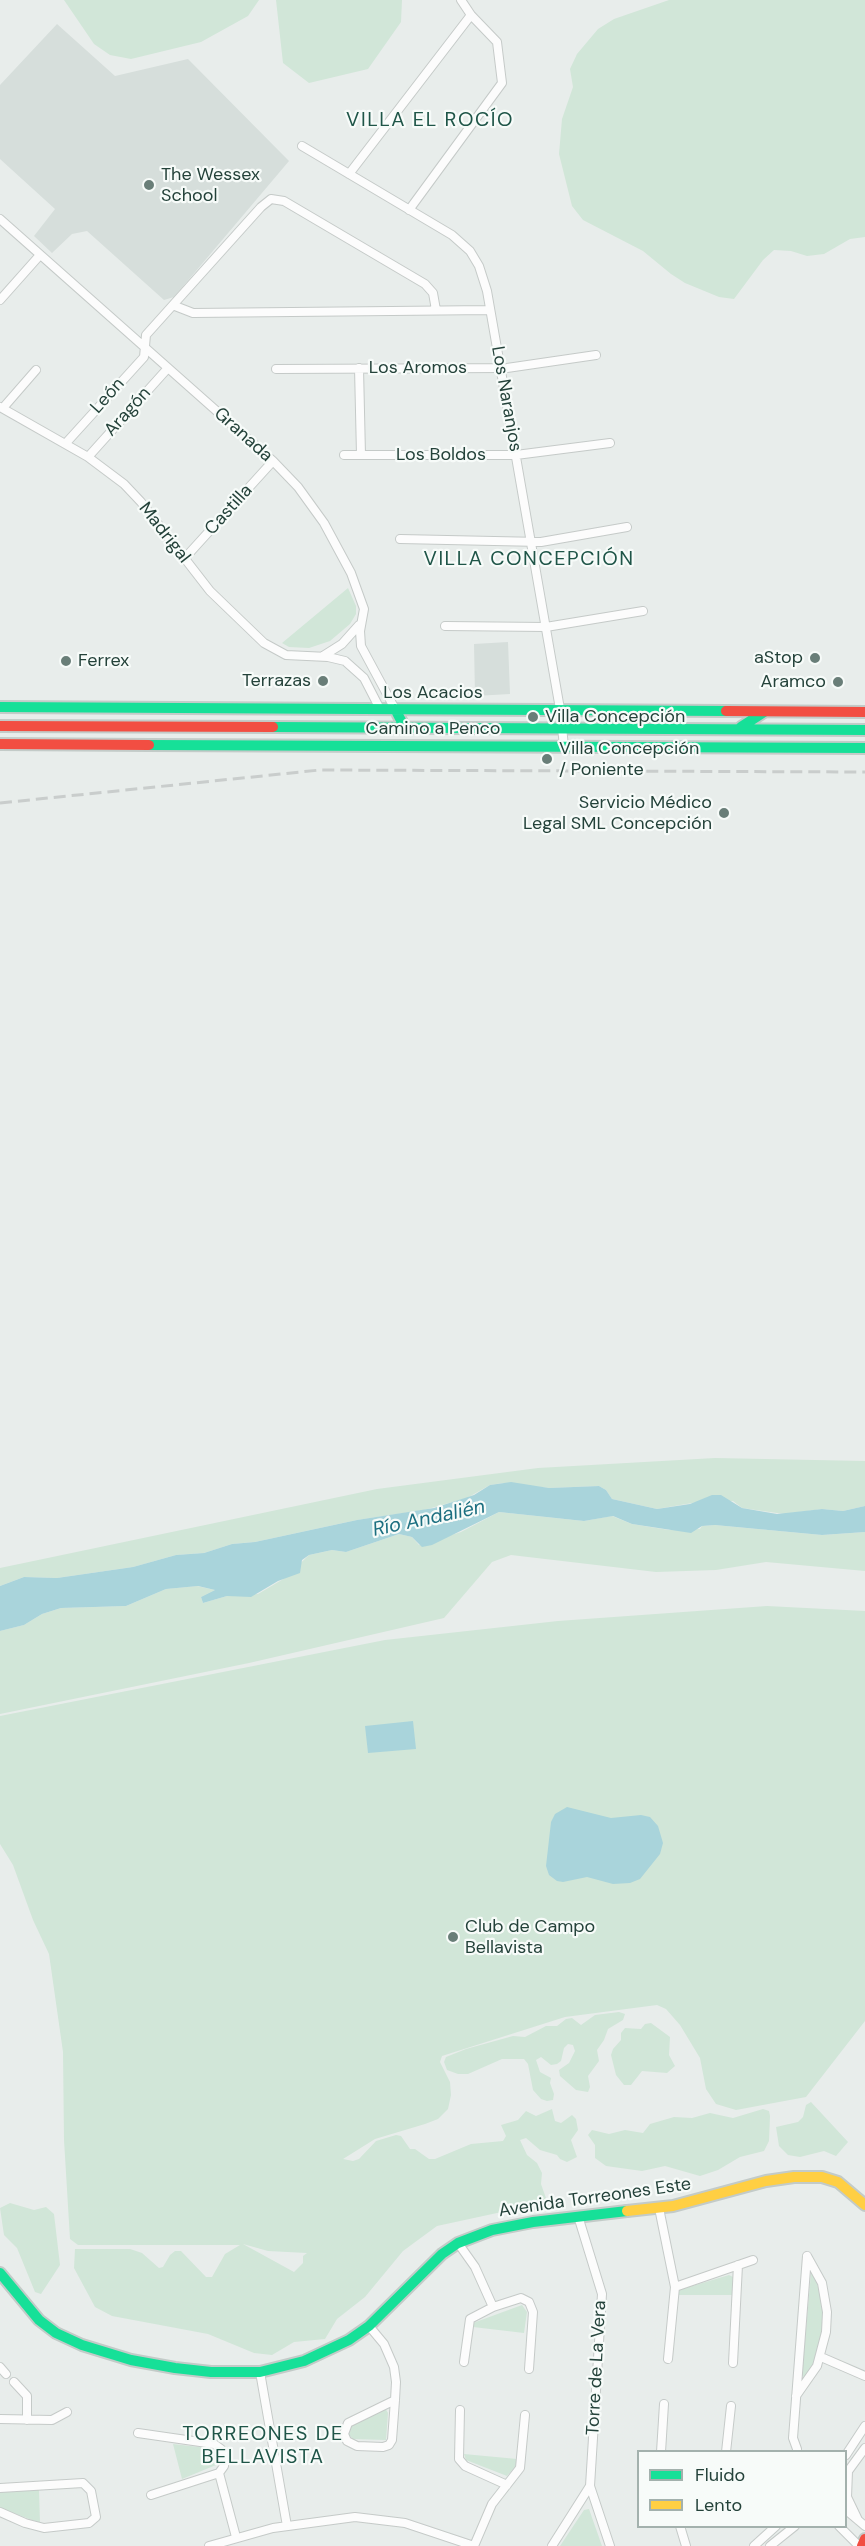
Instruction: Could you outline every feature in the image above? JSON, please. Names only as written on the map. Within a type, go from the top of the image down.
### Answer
[{"type":"main road","name":"Los Acacios","points":[[0,707],[865,712]]},
{"type":"main road","points":[[395,709],[405,728]]},
{"type":"main road","points":[[733,729],[753,721],[764,711]]},
{"type":"main road","name":"Camino a Penco","points":[[0,726],[865,730]]},
{"type":"main road","name":"Camino a Penco","points":[[0,744],[865,748]]},
{"type":"main road","name":"Avenida Torreones Este","points":[[0,2273],[39,2320],[56,2333],[82,2344],[131,2360],[164,2366],[211,2372],[260,2372],[293,2364],[330,2350],[369,2326],[427,2266],[458,2243],[510,2226],[659,2208],[720,2195],[766,2181],[808,2176],[838,2182],[865,2205]]},
{"type":"main road","points":[[860,2546],[865,2539]]},
{"type":"street","points":[[409,210],[502,83],[497,42],[489,31],[471,15],[461,0]]},
{"type":"street","points":[[349,174],[471,15]]},
{"type":"street","name":"Los Naranjos","points":[[302,146],[452,235],[470,251],[483,274],[546,627],[564,746]]},
{"type":"street","name":"León","points":[[66,443],[144,357],[146,335],[175,306],[264,204],[276,198],[425,284],[434,296],[436,310]]},
{"type":"street","name":"Granada","points":[[0,219],[273,461],[306,497],[337,548],[360,597],[364,609],[360,637],[365,656],[395,709]]},
{"type":"street","points":[[0,300],[40,255]]},
{"type":"street","points":[[175,306],[193,313],[490,310]]},
{"type":"street","name":"Los Aromos","points":[[276,369],[500,368],[596,355]]},
{"type":"street","name":"Aragón","points":[[88,457],[168,368]]},
{"type":"street","points":[[359,368],[361,455]]},
{"type":"street","points":[[1,408],[36,370]]},
{"type":"street","name":"Madrigal","points":[[1,408],[88,457],[133,493],[221,603],[271,648],[286,655],[340,659],[355,668],[364,678],[380,709]]},
{"type":"street","name":"Los Boldos","points":[[345,455],[516,455],[610,443]]},
{"type":"street","name":"Castilla","points":[[184,559],[273,461]]},
{"type":"street","points":[[400,539],[531,542],[627,527]]},
{"type":"street","points":[[445,626],[546,627],[643,611]]},
{"type":"street","points":[[322,656],[342,644],[361,623]]},
{"type":"street","points":[[659,2208],[675,2287],[668,2359]]},
{"type":"street","name":"Torre de La Vera","points":[[578,2216],[599,2280],[603,2306],[590,2486],[610,2546]]},
{"type":"street","points":[[458,2243],[475,2267],[493,2307]]},
{"type":"street","points":[[796,2396],[813,2374],[821,2357],[826,2332],[826,2302],[822,2283],[807,2256],[796,2396],[793,2438],[796,2449]]},
{"type":"street","points":[[675,2287],[753,2260]]},
{"type":"street","points":[[733,2363],[738,2265]]},
{"type":"street","points":[[464,2362],[468,2321],[477,2313],[518,2298],[525,2299],[531,2305],[533,2312],[529,2369]]},
{"type":"street","points":[[369,2326],[384,2344],[393,2360],[396,2375],[395,2400],[392,2440],[389,2445],[357,2446],[347,2441],[344,2434],[348,2423],[395,2400]]},
{"type":"street","points":[[821,2357],[865,2376]]},
{"type":"street","points":[[0,2367],[6,2374]]},
{"type":"street","points":[[260,2372],[287,2526]]},
{"type":"street","points":[[14,2382],[27,2397],[27,2420]]},
{"type":"street","points":[[661,2450],[664,2403]]},
{"type":"street","points":[[726,2450],[731,2406]]},
{"type":"street","points":[[459,2410],[459,2459],[465,2466],[507,2484]]},
{"type":"street","points":[[0,2419],[52,2420],[67,2412]]},
{"type":"street","points":[[208,2546],[236,2536],[343,2518],[386,2519],[434,2530],[474,2546],[487,2513],[522,2461],[525,2415]]},
{"type":"street","points":[[847,2453],[865,2426]]},
{"type":"street","points":[[138,2433],[214,2444],[221,2449],[225,2457],[224,2466],[219,2473],[151,2495]]},
{"type":"street","points":[[858,2520],[847,2497],[847,2473],[865,2448]]},
{"type":"street","points":[[219,2473],[236,2536]]},
{"type":"street","points":[[0,2488],[83,2483],[90,2487],[96,2517],[89,2523],[44,2528],[25,2523],[0,2511]]},
{"type":"street","name":"Torre de La Vera","points":[[552,2546],[590,2486]]},
{"type":"street","points":[[847,2511],[865,2526]]},
{"type":"street","points":[[681,2528],[686,2546]]},
{"type":"street","points":[[754,2546],[774,2528]]},
{"type":"street","points":[[770,2546],[793,2528]]},
{"type":"street","points":[[785,2535],[798,2528]]},
{"type":"street","points":[[841,2528],[860,2546]]},
{"type":"shaded area","name":"The Wessex School","points":[[57,24],[115,76],[188,59],[289,161],[174,297],[164,300],[87,231],[72,234],[52,253],[34,236],[55,209],[0,159],[0,85]]},
{"type":"shaded area","points":[[508,642],[510,694],[475,696],[474,644]]},
{"type":"green space","points":[[64,0],[259,0],[248,16],[201,42],[131,59],[110,55],[94,44]]},
{"type":"green space","points":[[276,0],[402,0],[401,22],[368,69],[309,83],[283,63]]},
{"type":"green space","points":[[669,0],[865,0],[865,237],[850,239],[824,254],[807,256],[791,251],[774,250],[763,260],[734,299],[719,297],[685,283],[643,251],[583,220],[572,206],[559,154],[562,119],[573,87],[570,69],[577,54],[598,29],[614,19]]},
{"type":"green space","points":[[348,588],[356,606],[356,614],[350,624],[330,641],[309,648],[289,647],[282,643]]},
{"type":"green space","points":[[715,1458],[865,1461],[865,1506],[843,1511],[822,1509],[784,1514],[742,1508],[733,1501],[698,1502],[657,1509],[612,1499],[606,1490],[599,1486],[549,1488],[503,1483],[490,1485],[467,1498],[424,1510],[357,1520],[255,1542],[232,1544],[204,1553],[176,1555],[133,1567],[57,1578],[24,1577],[0,1586],[0,1568],[377,1489],[538,1468]]},
{"type":"green space","points":[[499,1512],[584,1521],[612,1516],[632,1524],[669,1530],[700,1529],[702,1526],[715,1525],[822,1535],[865,1532],[865,1571],[766,1562],[716,1570],[656,1572],[511,1555],[492,1562],[444,1618],[249,1663],[0,1714],[0,1631],[24,1625],[42,1614],[61,1608],[126,1606],[166,1589],[197,1586],[215,1590],[201,1597],[203,1603],[227,1596],[258,1594],[285,1578],[309,1555],[332,1550],[346,1552],[399,1534],[412,1537],[419,1545],[461,1532]]},
{"type":"green space","name":"Club de Campo Bellavista","points":[[767,1606],[865,1611],[865,2021],[806,2097],[736,2110],[716,2104],[706,2089],[700,2058],[680,2025],[666,2009],[657,2005],[565,2017],[442,2056],[440,2062],[450,2082],[451,2095],[448,2109],[438,2119],[375,2139],[343,2159],[353,2161],[359,2159],[376,2141],[396,2135],[401,2136],[410,2149],[415,2149],[429,2159],[435,2159],[471,2144],[503,2141],[506,2136],[501,2125],[518,2120],[526,2111],[536,2116],[552,2109],[555,2121],[561,2123],[572,2115],[576,2119],[578,2130],[571,2140],[577,2157],[567,2162],[557,2155],[540,2150],[526,2138],[520,2140],[527,2155],[537,2163],[542,2173],[541,2184],[547,2201],[544,2207],[533,2211],[497,2213],[437,2226],[403,2251],[365,2297],[337,2319],[325,2339],[294,2342],[272,2355],[254,2353],[208,2334],[112,2316],[95,2307],[74,2268],[75,2249],[130,2249],[142,2253],[159,2268],[163,2267],[175,2251],[181,2251],[206,2277],[212,2277],[225,2254],[240,2245],[78,2245],[70,2239],[64,2140],[63,2052],[49,1954],[33,1920],[13,1865],[0,1844],[0,1716],[385,1640],[558,1621]],"holes":[[[243,2244],[268,2251],[307,2253],[303,2256],[303,2263],[294,2272]]]},
{"type":"green space","points":[[619,2012],[625,2014],[623,2020],[608,2029],[597,2050],[599,2061],[588,2076],[590,2087],[588,2092],[576,2090],[560,2076],[559,2070],[569,2063],[575,2051],[573,2045],[568,2044],[564,2048],[561,2061],[557,2064],[551,2065],[541,2057],[536,2060],[540,2072],[551,2078],[553,2100],[547,2101],[541,2099],[533,2090],[528,2064],[524,2059],[502,2059],[468,2074],[458,2074],[447,2070],[444,2062],[446,2057],[466,2049],[513,2036],[525,2037],[546,2026],[557,2026],[566,2019],[572,2018],[581,2025],[595,2015]]},
{"type":"green space","points":[[651,2023],[670,2037],[669,2055],[675,2066],[667,2073],[642,2071],[631,2085],[624,2085],[616,2075],[611,2055],[613,2049],[621,2040],[621,2033],[625,2028],[641,2029],[645,2024]]},
{"type":"green space","points":[[811,2102],[848,2142],[836,2156],[824,2151],[800,2157],[788,2155],[779,2146],[776,2127],[798,2122],[803,2117],[806,2105]]},
{"type":"green space","points":[[763,2109],[769,2111],[770,2116],[769,2141],[764,2151],[740,2157],[718,2170],[700,2176],[665,2166],[642,2171],[606,2166],[595,2158],[595,2145],[588,2135],[592,2130],[609,2134],[625,2130],[643,2133],[650,2124],[674,2117],[692,2118],[710,2113],[733,2118]]},
{"type":"green space","points":[[10,2203],[34,2210],[46,2207],[54,2214],[60,2265],[41,2294],[35,2292],[17,2248],[4,2235],[0,2208]]},
{"type":"green space","points":[[811,2273],[815,2276],[822,2302],[824,2332],[815,2361],[805,2379],[802,2375]]},
{"type":"green space","points":[[729,2275],[733,2277],[734,2295],[678,2295],[679,2290]]},
{"type":"green space","points":[[522,2305],[527,2312],[524,2333],[473,2327],[473,2323]]},
{"type":"green space","points":[[385,2408],[388,2413],[386,2440],[353,2439],[349,2435],[350,2427],[356,2422]]},
{"type":"green space","points":[[173,2444],[216,2449],[216,2465],[182,2479]]},
{"type":"green space","points":[[464,2454],[517,2459],[515,2467],[507,2476],[466,2460]]},
{"type":"green space","points":[[0,2490],[39,2490],[40,2523],[0,2508]]},
{"type":"green space","points":[[589,2509],[602,2546],[560,2546],[584,2510]]},
{"type":"water","name":"Río Andalién","points":[[511,1482],[549,1488],[599,1486],[606,1490],[612,1499],[657,1509],[690,1504],[712,1495],[721,1495],[742,1508],[777,1514],[822,1509],[843,1511],[865,1506],[865,1532],[822,1535],[715,1525],[702,1526],[691,1533],[632,1524],[613,1516],[584,1521],[499,1512],[432,1545],[422,1547],[412,1537],[399,1534],[346,1552],[332,1550],[309,1555],[302,1560],[300,1573],[278,1581],[251,1597],[227,1596],[203,1603],[201,1597],[215,1590],[198,1586],[166,1589],[126,1606],[61,1608],[42,1614],[24,1625],[0,1631],[0,1586],[24,1577],[57,1578],[133,1567],[176,1555],[204,1553],[232,1544],[255,1542],[357,1520],[434,1508],[474,1495],[490,1485]]},
{"type":"water","points":[[413,1721],[416,1749],[368,1753],[365,1726]]},
{"type":"water","points":[[567,1807],[611,1818],[641,1815],[650,1817],[658,1826],[663,1843],[660,1854],[640,1879],[630,1883],[613,1884],[587,1877],[557,1881],[549,1875],[546,1866],[551,1822],[555,1814]]},
{"type":"railway","points":[[0,803],[320,770],[865,772]]},
{"type":"traffic: fast","points":[[0,707],[726,711]]},
{"type":"traffic: fast","points":[[395,709],[405,728]]},
{"type":"traffic: fast","points":[[741,727],[764,712]]},
{"type":"traffic: fast","points":[[273,727],[865,730]]},
{"type":"traffic: fast","points":[[149,745],[865,748]]},
{"type":"traffic: fast","points":[[0,2273],[39,2320],[56,2333],[82,2345],[131,2360],[175,2368],[211,2372],[260,2372],[304,2361],[349,2340],[369,2326],[442,2254],[458,2243],[492,2230],[533,2222],[627,2211]]},
{"type":"traffic: slow","points":[[627,2211],[673,2206],[766,2181],[794,2177],[822,2177],[838,2182],[865,2205]]},
{"type":"traffic: jam","points":[[726,711],[865,712]]},
{"type":"traffic: jam","points":[[0,726],[273,727]]},
{"type":"traffic: jam","points":[[0,744],[149,745]]},
{"type":"traffic: jam","points":[[862,2546],[865,2539]]},
{"type":"place","name":"The Wessex School","points":[[149,185]]},
{"type":"place","name":"aStop","points":[[815,658]]},
{"type":"place","name":"Ferrex","points":[[66,661]]},
{"type":"place","name":"Terrazas","points":[[323,681]]},
{"type":"place","name":"Aramco","points":[[838,682]]},
{"type":"place","name":"Villa Concepción","points":[[533,717]]},
{"type":"place","name":"Villa Concepción / Poniente","points":[[547,759]]},
{"type":"place","name":"Servicio Médico Legal SML Concepción","points":[[724,813]]},
{"type":"place","name":"Club de Campo Bellavista","points":[[453,1937]]},
{"type":"district","name":"VILLA EL ROCÍO","points":[[430,121]]},
{"type":"district","name":"VILLA CONCEPCIÓN","points":[[529,560]]},
{"type":"district","name":"TORREONES DE BELLAVISTA","points":[[263,2446]]}]
